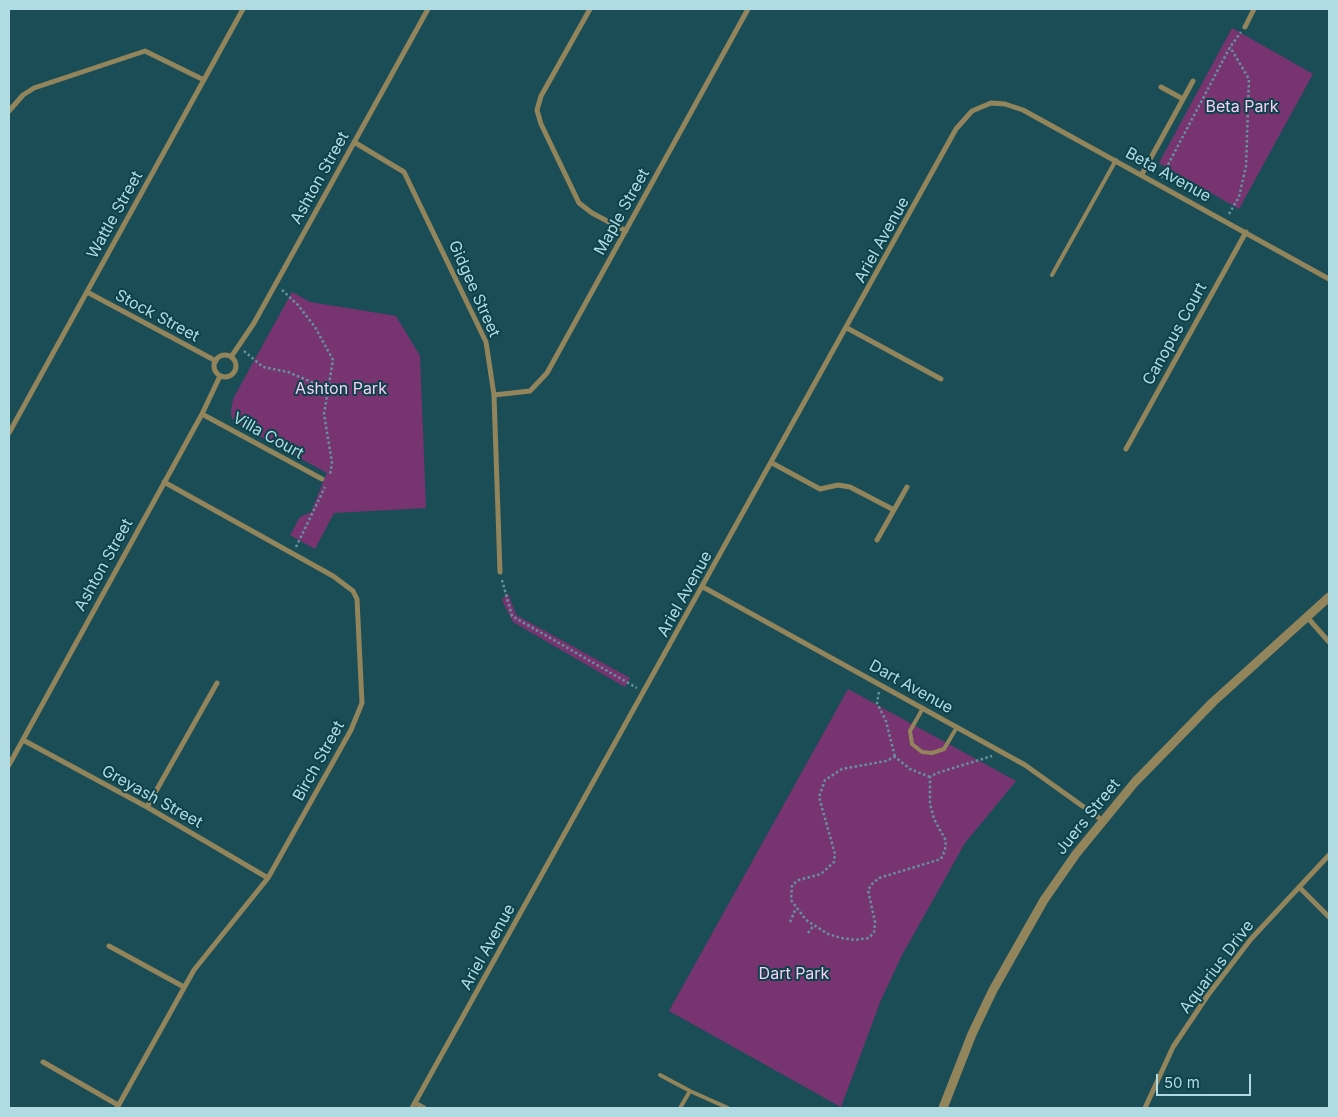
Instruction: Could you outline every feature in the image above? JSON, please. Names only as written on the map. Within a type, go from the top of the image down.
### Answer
[{"type":"street","name":"Wattle Street","points":[[9,432],[243,9]]},
{"type":"street","name":"Ashton Street","points":[[231,357],[237,345],[254,323],[428,9]]},
{"type":"street","points":[[590,9],[541,96],[537,110],[541,124],[579,202],[592,213],[626,231]]},
{"type":"street","name":"Maple Street","points":[[494,395],[530,391],[547,373],[748,9]]},
{"type":"street","points":[[1245,27],[1254,9]]},
{"type":"street","points":[[9,111],[23,95],[34,88],[145,51],[204,80]]},
{"type":"street","points":[[1142,174],[1193,80]]},
{"type":"street","points":[[1161,87],[1183,99]]},
{"type":"street","name":"Beta Avenue","points":[[991,103],[1005,104],[1023,110],[1159,183],[1329,279]]},
{"type":"street","name":"Ariel Avenue","points":[[414,1106],[956,130],[972,111],[991,103]]},
{"type":"street","name":"Gidgee Street","points":[[354,142],[398,168],[410,182],[486,342],[494,395],[500,572]]},
{"type":"street","name":"Canopus Court","points":[[1126,449],[1246,232]]},
{"type":"street","name":"Stock Street","points":[[87,292],[216,361]]},
{"type":"street","points":[[847,328],[941,379]]},
{"type":"street","points":[[220,356],[231,357],[236,365],[235,372],[227,377],[220,376],[215,371],[216,361],[220,356]]},
{"type":"street","name":"Ashton Street","points":[[9,766],[202,414],[220,376]]},
{"type":"street","name":"Villa Court","points":[[202,414],[322,479]]},
{"type":"street","points":[[772,463],[820,489],[838,485],[850,488],[894,510]]},
{"type":"street","name":"Birch Street","points":[[117,1107],[184,987],[205,954],[268,878],[351,730],[362,703],[357,599],[348,585],[164,482]]},
{"type":"street","points":[[877,540],[907,487]]},
{"type":"street","name":"Dart Avenue","points":[[703,587],[1025,765],[1102,820]]},
{"type":"street","name":"Juers Street","points":[[943,1108],[972,1034],[1019,942],[1044,900],[1102,820],[1135,782],[1213,702],[1329,597]]},
{"type":"street","points":[[1306,617],[1329,642]]},
{"type":"street","points":[[148,807],[217,683]]},
{"type":"street","name":"Greyash Street","points":[[23,740],[148,807],[268,878]]},
{"type":"street","name":"Aquarius Drive","points":[[1145,1108],[1173,1048],[1208,995],[1251,939],[1329,855]]},
{"type":"street","points":[[1299,887],[1329,917]]},
{"type":"street","points":[[108,946],[184,987]]},
{"type":"street","points":[[43,1062],[117,1107]]},
{"type":"street","points":[[414,1106],[424,1108]]},
{"type":"lane","points":[[1052,275],[1116,160]]},
{"type":"lane","points":[[922,708],[910,731],[912,744],[922,752],[932,753],[944,749],[957,727]]},
{"type":"lane","points":[[660,1075],[728,1108]]},
{"type":"lane","points":[[680,1108],[690,1090]]},
{"type":"path","points":[[1159,183],[1230,46],[1245,27]]},
{"type":"path","points":[[1226,221],[1239,197],[1246,166],[1249,79],[1230,46]]},
{"type":"path","points":[[275,284],[298,305],[315,327],[333,360],[324,414],[332,463],[331,473],[316,510],[292,553]]},
{"type":"path","points":[[237,345],[264,367],[288,372],[328,389]]},
{"type":"path","points":[[500,572],[512,616],[644,692]]},
{"type":"path","points":[[882,685],[877,703],[886,721],[895,757],[910,769],[930,777]]},
{"type":"path","points":[[930,777],[937,773],[1003,753]]},
{"type":"path","points":[[895,757],[842,769],[825,780],[819,797],[835,854],[834,862],[821,874],[799,880],[792,885],[790,893],[796,908],[814,925],[828,934],[855,940],[868,938],[874,932],[875,922],[868,890],[872,884],[879,878],[941,858],[946,841],[934,818],[930,804],[930,777]]},
{"type":"path","points":[[790,922],[796,908]]},
{"type":"path","points":[[808,933],[814,925]]},
{"type":"green space","name":"Beta Park","points":[[1232,28],[1313,74],[1239,209],[1159,163]]},
{"type":"green space","name":"Ashton Park","points":[[292,292],[310,302],[396,316],[420,356],[426,508],[334,513],[315,549],[290,535],[300,517],[311,512],[327,473],[241,426],[232,418],[231,412],[233,399]]},
{"type":"green space","points":[[508,593],[516,615],[630,678],[625,687],[513,622],[502,600]]},
{"type":"green space","name":"Dart Park","points":[[848,689],[1016,781],[965,843],[902,955],[881,1000],[841,1107],[669,1011]]}]
